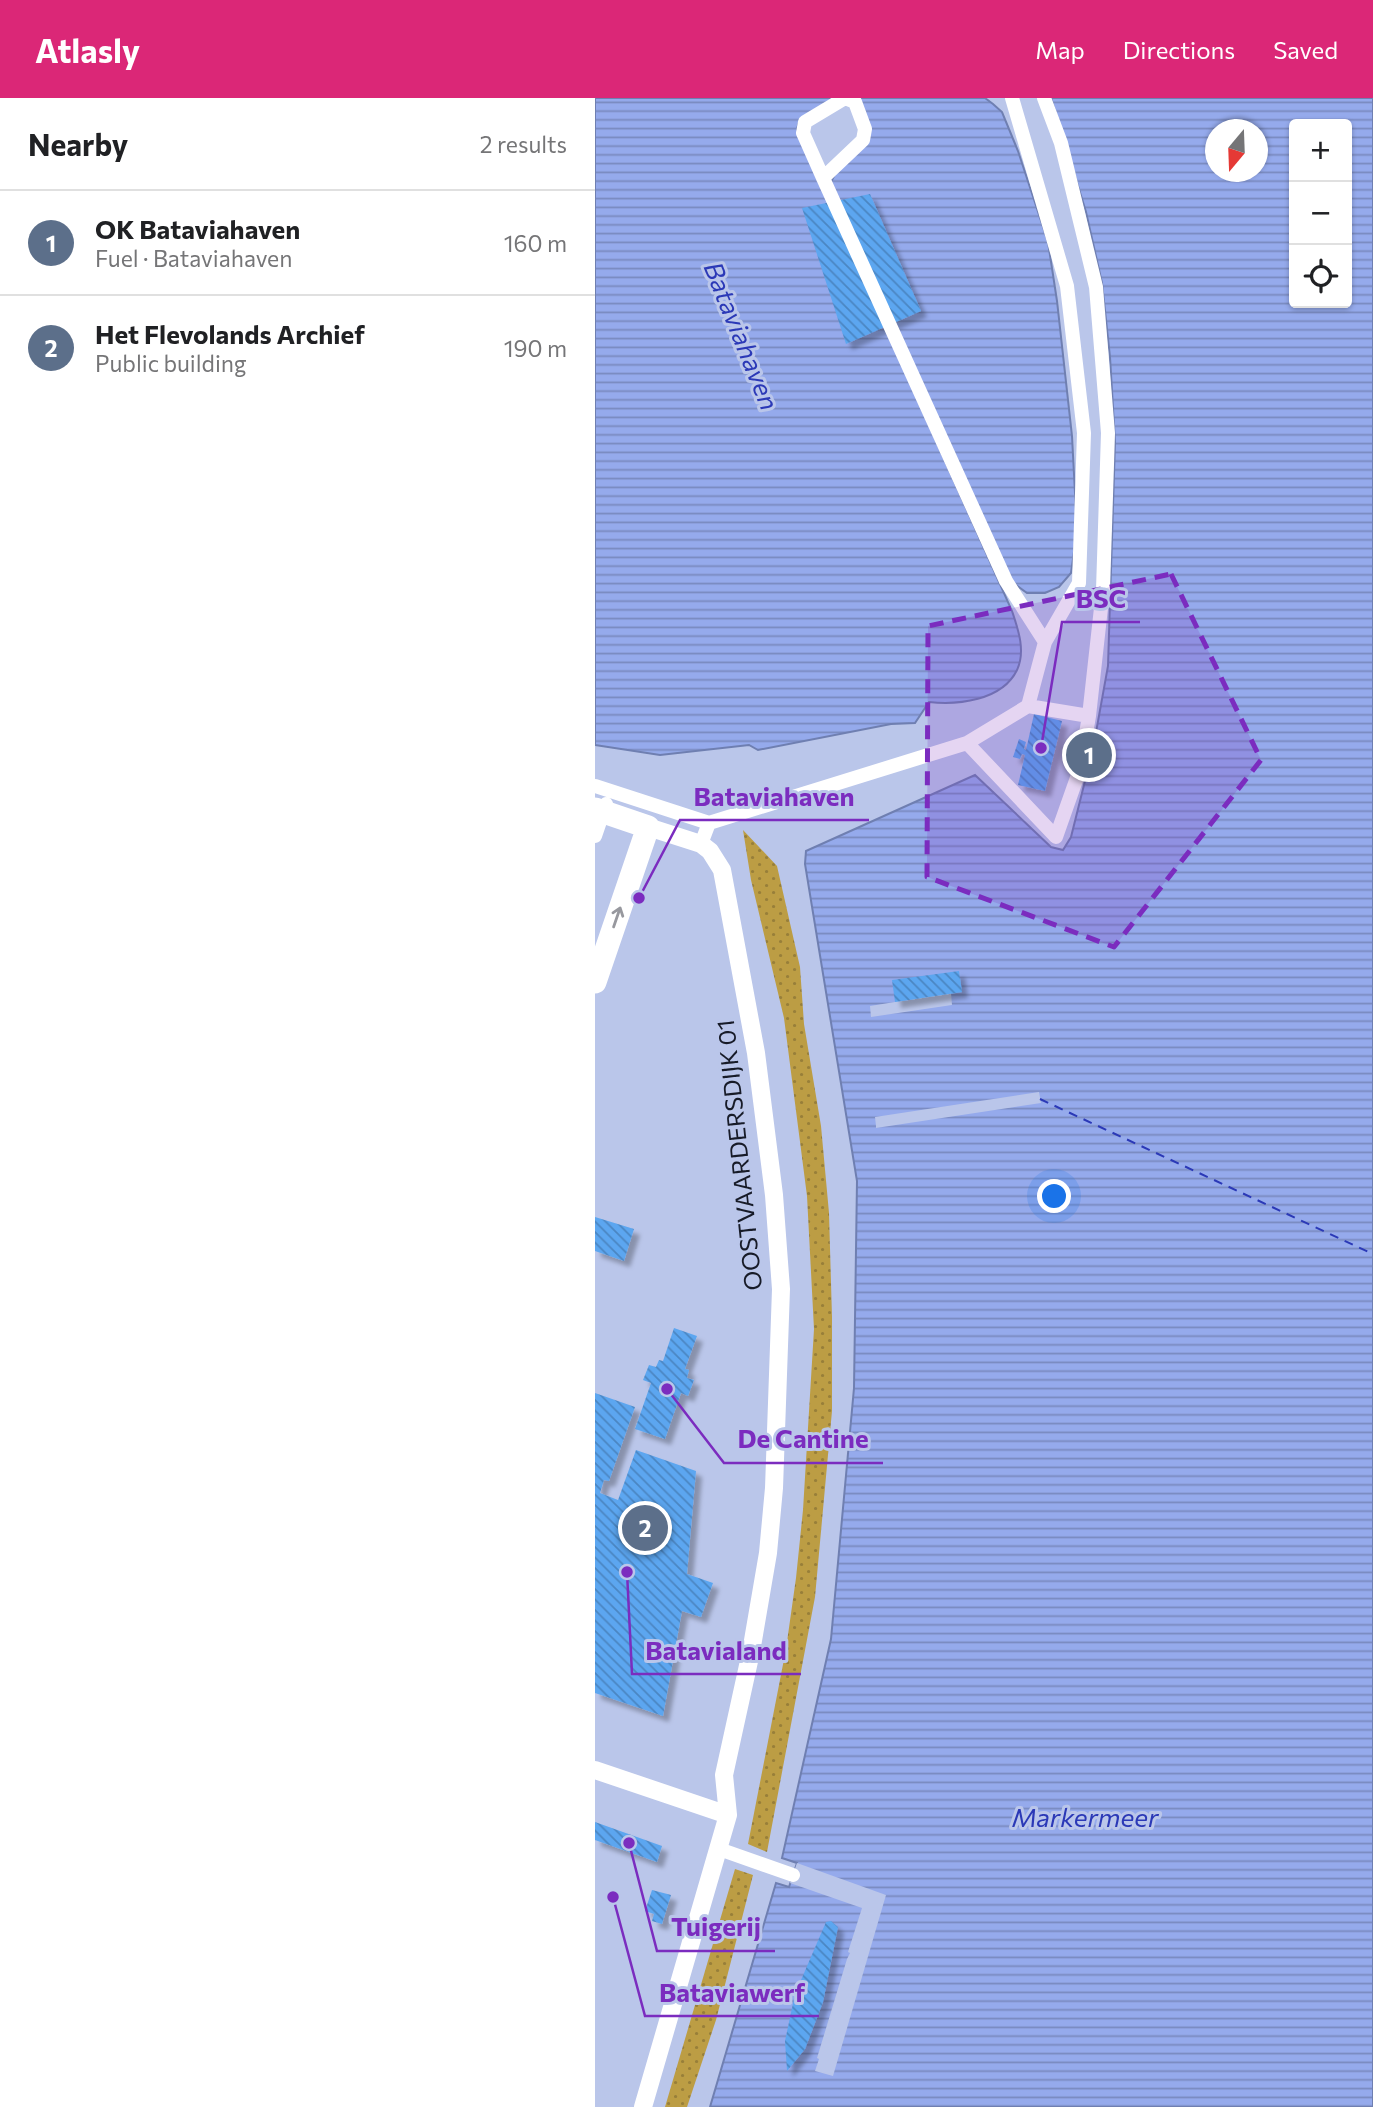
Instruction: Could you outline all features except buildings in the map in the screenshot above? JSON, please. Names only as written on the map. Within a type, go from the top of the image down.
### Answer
[{"type":"street","points":[[823,178],[863,140],[865,129],[855,102],[845,98],[805,122],[803,133],[823,178],[1006,581],[1045,642]]},
{"type":"street","points":[[1012,98],[1067,286],[1084,433],[1079,583],[1045,642],[1028,706]]},
{"type":"street","points":[[967,743],[1056,837],[1080,769],[1089,716],[1103,590],[1108,433],[1096,287],[1061,143],[1044,98]]},
{"type":"street","points":[[603,804],[709,823],[967,743],[1028,706],[1089,716]]},
{"type":"street","points":[[595,786],[603,804],[595,836]]},
{"type":"street","points":[[603,804],[648,827],[701,844],[709,823]]},
{"type":"street","points":[[595,982],[648,827]]},
{"type":"street","name":"OOSTVAARDERSDIJK 01","points":[[643,2107],[728,1815],[724,1775],[751,1652],[768,1553],[774,1488],[781,1289],[768,1139],[748,1008],[722,870],[710,851],[701,844]]},
{"type":"street","points":[[595,1770],[728,1815]]},
{"type":"street","points":[[719,1849],[793,1875]]},
{"type":"highlighted area","points":[[1171,574],[1261,760],[1114,947],[927,877],[928,626]]},
{"type":"shaded area","points":[[743,830],[777,866],[800,967],[804,1024],[821,1126],[829,1213],[832,1317],[832,1411],[815,1597],[767,1852],[748,1844],[786,1649],[796,1578],[814,1329],[807,1196],[784,1018],[751,880]]},
{"type":"shaded area","points":[[735,1869],[753,1875],[716,2020],[687,2107],[665,2107]]},
{"type":"water","points":[[595,98],[838,98],[800,119],[797,129],[1012,611],[1020,640],[1020,663],[1010,680],[1001,688],[978,699],[952,703],[929,702],[915,723],[891,724],[758,750],[749,745],[660,755],[595,745]]},
{"type":"water","points":[[858,98],[985,98],[1002,112],[1018,151],[1048,242],[1072,436],[1077,531],[1071,573],[1059,587],[1045,593],[1027,593],[1008,579],[830,184],[835,174],[869,139]]},
{"type":"water","name":"Markermeer","points":[[1051,98],[1373,98],[1373,2107],[710,2107],[776,1883],[789,1887],[797,1863],[782,1858],[831,1639],[854,1388],[857,1181],[805,864],[806,851],[975,775],[1051,847],[1063,850],[1071,837],[1093,749],[1108,666],[1115,442],[1102,283],[1086,212]]},
{"type":"pier","points":[[951,993],[952,1005],[871,1017],[870,1006]]},
{"type":"pier","points":[[1039,1092],[1041,1103],[876,1128],[875,1117]]},
{"type":"pier","points":[[797,1863],[886,1895],[833,2076],[815,2071],[819,2059],[817,2058],[862,1908],[790,1883]]},
{"type":"ferry route","points":[[1040,1099],[1373,1254]]},
{"type":"place","name":"BSC","points":[[1041,748]]},
{"type":"place","name":"OK Bataviahaven","points":[[1089,755]]},
{"type":"place","name":"Bataviahaven","points":[[639,898]]},
{"type":"place","name":"De Cantine","points":[[667,1389]]},
{"type":"place","name":"Het Flevolands Archief","points":[[645,1528]]},
{"type":"place","name":"Batavialand","points":[[627,1572]]},
{"type":"place","name":"Tuigerij","points":[[629,1843]]},
{"type":"place","name":"Bataviawerf","points":[[613,1897]]}]
